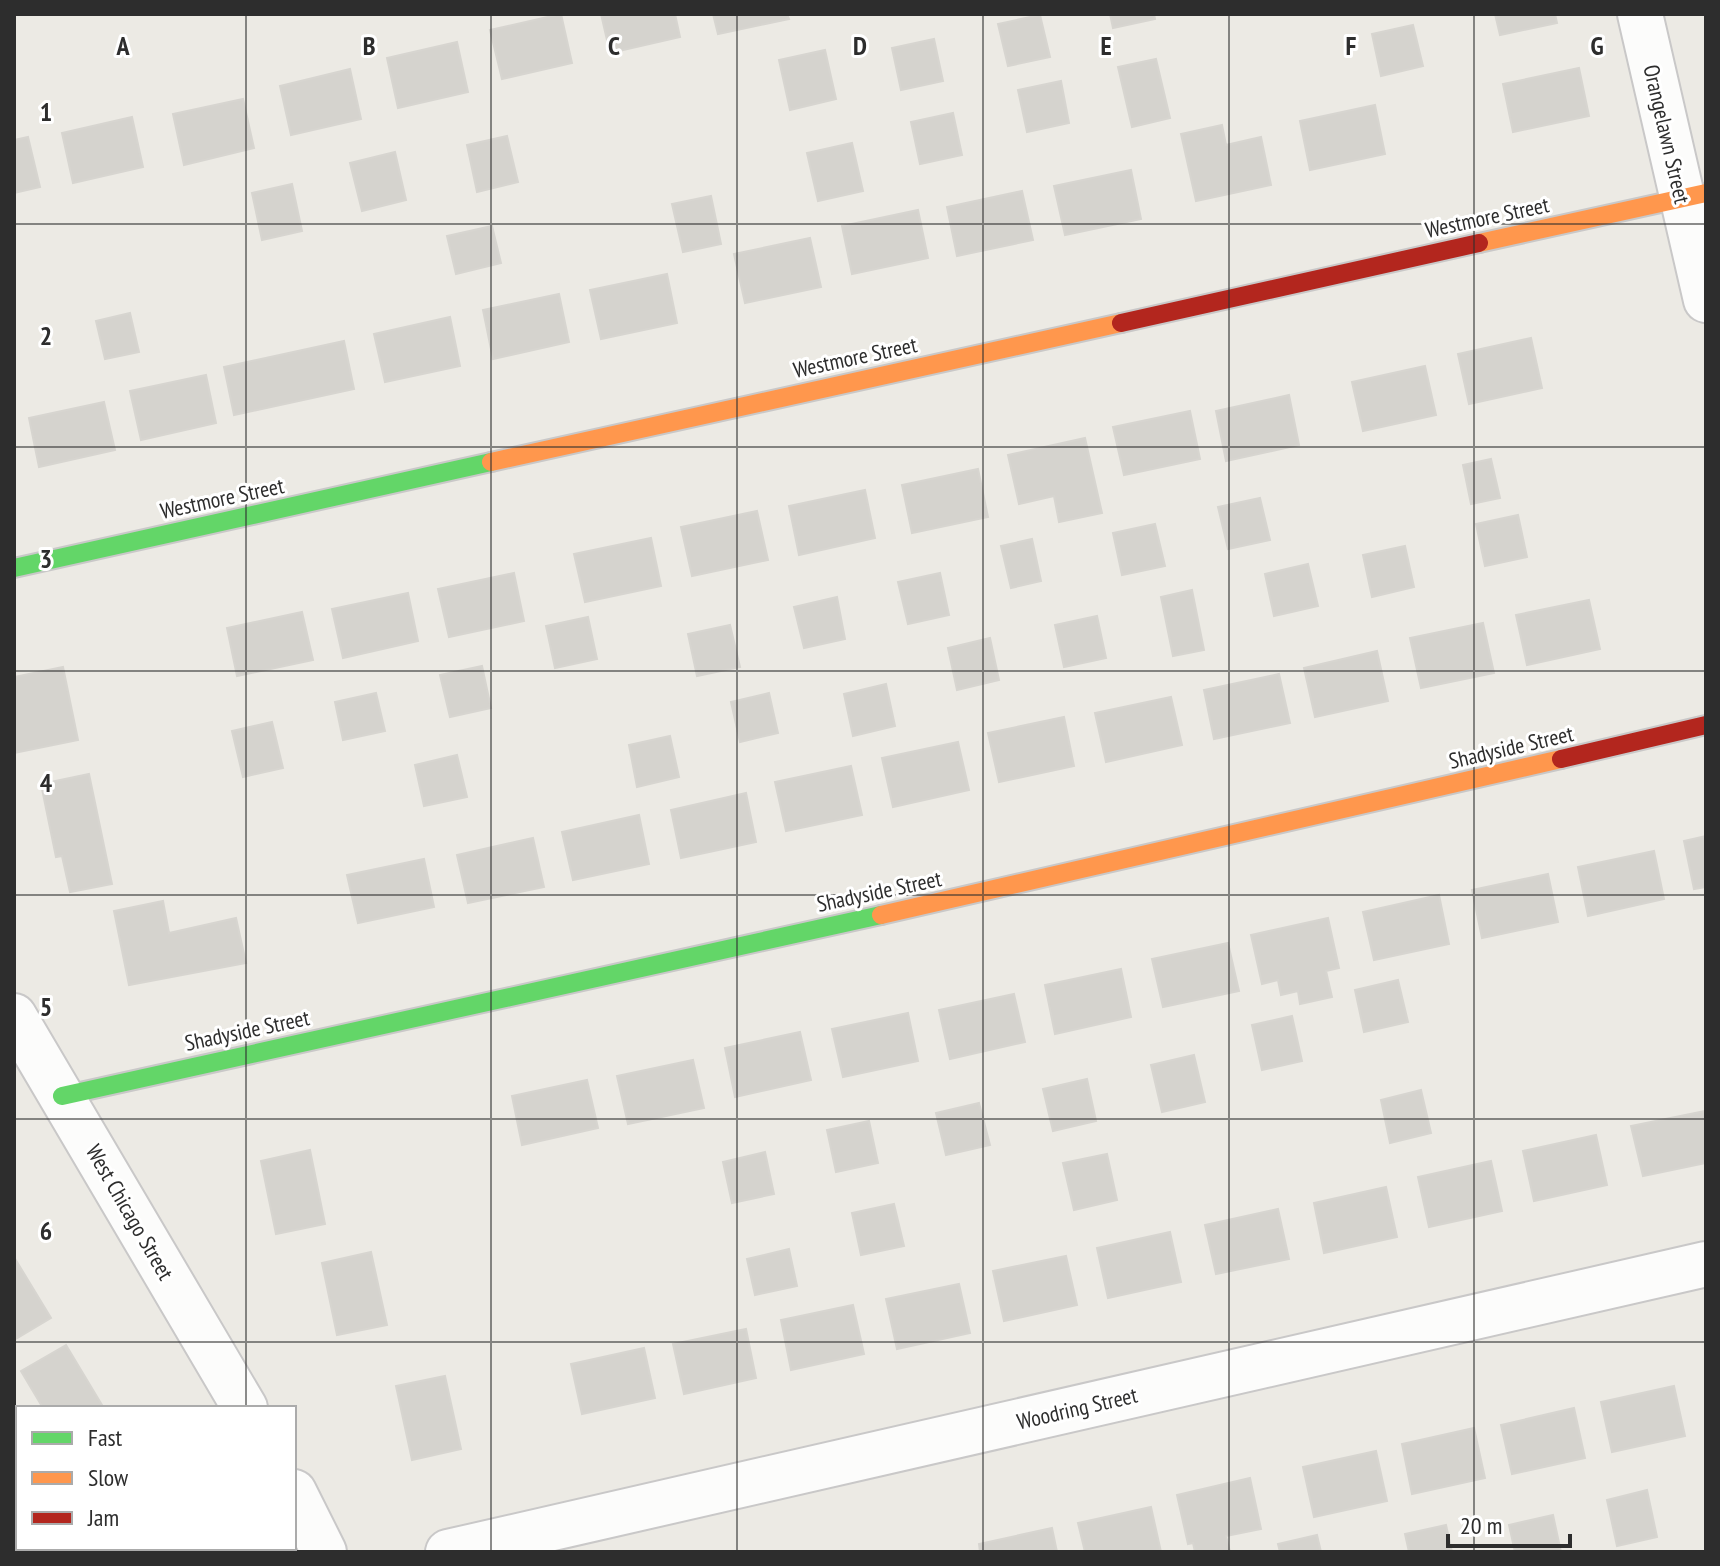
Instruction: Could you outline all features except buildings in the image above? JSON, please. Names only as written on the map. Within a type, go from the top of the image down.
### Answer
[{"type":"street","name":"Orangelawn Street","points":[[1640,14],[1694,196],[1706,300]]},
{"type":"street","name":"Westmore Street","points":[[14,568],[1694,196]]},
{"type":"street","name":"Shadyside Street","points":[[62,1096],[1203,844],[1706,725]]},
{"type":"street","name":"West Chicago Street","points":[[14,1016],[244,1406]]},
{"type":"street","name":"Woodring Street","points":[[448,1552],[1706,1264]]},
{"type":"street","points":[[296,1496],[324,1552]]},
{"type":"traffic: fast","points":[[14,568],[491,462]]},
{"type":"traffic: fast","points":[[62,1096],[881,915]]},
{"type":"traffic: slow","points":[[1479,243],[1706,193]]},
{"type":"traffic: slow","points":[[491,462],[1121,323]]},
{"type":"traffic: slow","points":[[881,915],[1561,759]]},
{"type":"traffic: jam","points":[[1121,323],[1479,243]]},
{"type":"traffic: jam","points":[[1561,759],[1706,725]]}]
